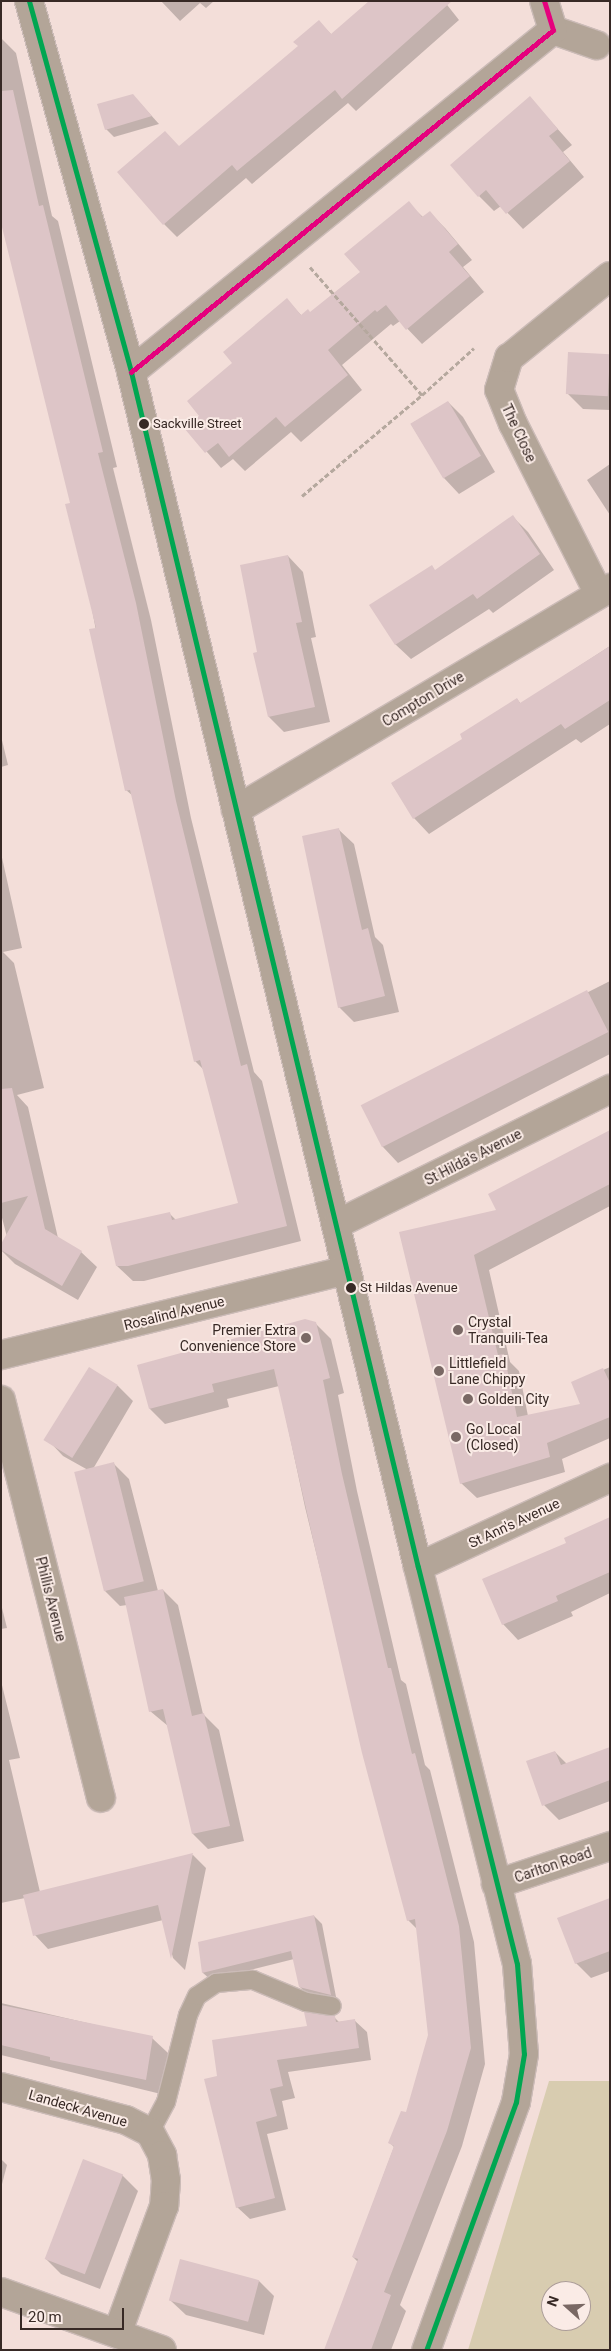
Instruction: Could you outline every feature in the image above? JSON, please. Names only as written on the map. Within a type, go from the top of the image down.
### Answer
[{"type":"street","points":[[29,1],[131,372],[418,1567],[517,1964],[524,2054],[516,2102],[426,2350]]},
{"type":"street","points":[[544,1],[545,36]]},
{"type":"street","points":[[131,372],[545,36],[596,45]]},
{"type":"street","name":"The Close","points":[[604,591],[500,390],[509,358],[610,276]]},
{"type":"street","name":"Compton Drive","points":[[236,810],[604,591]]},
{"type":"street","name":"St Hilda's Avenue","points":[[337,1224],[610,1089]]},
{"type":"street","name":"Rosalind Avenue","points":[[1,1355],[346,1270]]},
{"type":"street","name":"Phillis Avenue","points":[[1,1400],[101,1798]]},
{"type":"street","name":"St Ann's Avenue","points":[[418,1567],[610,1478]]},
{"type":"street","name":"Carlton Road","points":[[496,1884],[610,1846]]},
{"type":"street","name":"Landeck Avenue","points":[[1,2087],[126,2120],[150,2132]]},
{"type":"street","points":[[117,2334],[164,2206],[166,2180],[162,2156],[150,2132]]},
{"type":"street","points":[[1,2292],[162,2350]]},
{"type":"lane","points":[[150,2132],[166,2102],[188,2016],[197,1996],[216,1984],[252,1980],[306,2002],[332,2006]]},
{"type":"path","points":[[290,244],[422,394]]},
{"type":"path","points":[[302,496],[474,348]]},
{"type":"shaded area","points":[[549,2081],[610,2081],[610,2350],[468,2350]]},
{"type":"building","points":[[369,1],[452,1],[342,99],[335,90],[237,171],[232,165],[163,225],[117,172],[165,131],[179,146],[298,46],[293,42],[319,20],[331,34]]},
{"type":"building","points":[[13,90],[39,206],[43,205],[103,452],[98,453],[136,603],[176,801],[241,1066],[247,1064],[287,1226],[128,1266],[116,1266],[107,1226],[170,1212],[172,1220],[238,1203],[200,1060],[194,1062],[130,790],[125,791],[89,629],[96,628],[65,504],[70,503],[1,223],[1,91]]},
{"type":"building","points":[[133,94],[152,116],[105,130],[97,104]]},
{"type":"building","points":[[530,96],[558,129],[549,136],[570,161],[506,214],[486,190],[478,197],[450,165]]},
{"type":"building","points":[[409,201],[422,217],[430,211],[458,244],[449,252],[470,276],[406,330],[386,305],[377,312],[375,310],[328,350],[348,375],[285,427],[276,417],[229,457],[218,443],[205,453],[184,428],[199,416],[187,401],[232,363],[223,352],[287,298],[301,315],[308,309],[310,312],[360,272],[344,254]]},
{"type":"building","points":[[568,352],[610,354],[608,396],[566,394]]},
{"type":"building","points":[[448,401],[481,456],[443,479],[410,424]]},
{"type":"building","points":[[513,515],[540,554],[477,599],[473,594],[395,645],[369,605],[432,565],[435,570]]},
{"type":"building","points":[[288,555],[302,622],[296,623],[315,707],[268,717],[253,653],[257,652],[240,565]]},
{"type":"building","points":[[610,646],[610,700],[565,729],[561,724],[413,819],[391,783],[462,739],[460,734],[517,698],[520,703]]},
{"type":"building","points":[[339,828],[362,930],[368,928],[385,996],[338,1008],[302,836]]},
{"type":"building","points":[[587,990],[608,1032],[382,1147],[361,1105]]},
{"type":"building","points":[[12,1088],[45,1229],[82,1251],[62,1286],[1,1250],[1,1244],[28,1196],[1,1203],[1,1089]]},
{"type":"building","points":[[610,1130],[610,1184],[474,1255],[498,1355],[504,1354],[517,1417],[580,1404],[571,1382],[603,1368],[610,1383],[610,1417],[547,1443],[550,1457],[460,1484],[399,1232],[496,1210],[488,1194]]},
{"type":"building","points":[[305,1319],[316,1322],[330,1378],[323,1380],[342,1474],[388,1668],[391,1668],[412,1754],[415,1753],[459,1926],[471,2048],[447,2131],[384,2292],[391,2295],[371,2350],[324,2350],[358,2259],[352,2257],[394,2146],[388,2143],[401,2111],[406,2112],[428,2035],[415,1919],[407,1921],[362,1753],[274,1369],[212,1384],[214,1392],[149,1409],[137,1365]]},
{"type":"building","points":[[89,1367],[118,1385],[72,1458],[43,1440]]},
{"type":"building","points":[[114,1462],[144,1581],[104,1591],[74,1472]]},
{"type":"building","points":[[610,1517],[610,1572],[556,1596],[558,1601],[502,1625],[482,1579],[566,1543],[564,1538]]},
{"type":"building","points":[[163,1589],[192,1716],[204,1713],[230,1826],[192,1834],[163,1709],[149,1712],[124,1597]]},
{"type":"building","points":[[610,1747],[610,1780],[542,1806],[526,1761],[555,1751],[561,1765]]},
{"type":"building","points":[[193,1853],[171,1959],[158,1905],[33,1936],[23,1895]]},
{"type":"building","points":[[610,1898],[610,1951],[575,1964],[557,1918]]},
{"type":"building","points":[[314,1915],[331,1995],[299,1987],[291,1951],[202,1973],[198,1942]]},
{"type":"building","points":[[1,2005],[153,2036],[146,2080],[50,2060],[50,2057],[1,2045]]},
{"type":"building","points":[[304,2012],[335,2016],[336,2022],[355,2019],[359,2048],[277,2060],[283,2086],[270,2089],[277,2116],[256,2122],[275,2198],[236,2208],[204,2079],[217,2076],[212,2040],[307,2026]]},
{"type":"building","points":[[83,2159],[123,2174],[85,2274],[45,2259]]},
{"type":"building","points":[[180,2259],[259,2280],[248,2322],[169,2301]]},
{"type":"transit line","points":[[29,1],[131,372],[418,1567],[517,1964],[524,2054],[516,2102],[426,2350]]},
{"type":"transit line","points":[[131,372],[553,30],[544,1]]},
{"type":"place","name":"Sackville Street","points":[[144,424]]},
{"type":"place","name":"St Hildas Avenue","points":[[351,1288]]},
{"type":"place","name":"Crystal Tranquili-Tea","points":[[458,1330]]},
{"type":"place","name":"Premier Extra Convenience Store","points":[[306,1338]]},
{"type":"place","name":"Littlefield Lane Chippy","points":[[439,1371]]},
{"type":"place","name":"Golden City","points":[[468,1399]]},
{"type":"place","name":"Go Local (Closed)","points":[[456,1437]]}]
